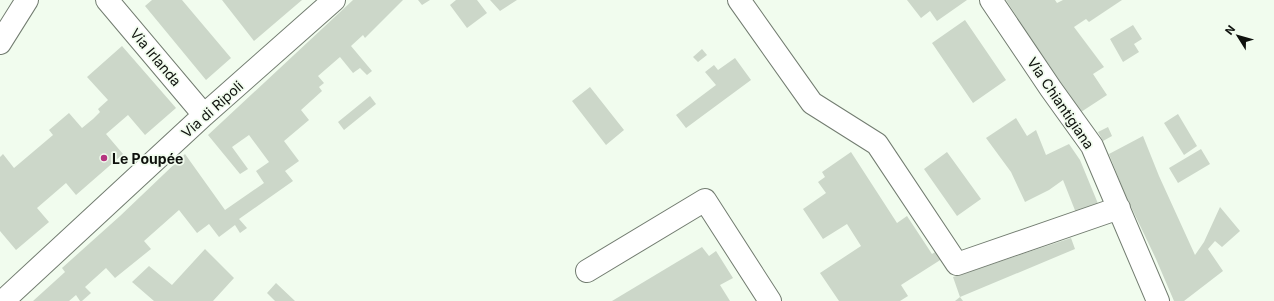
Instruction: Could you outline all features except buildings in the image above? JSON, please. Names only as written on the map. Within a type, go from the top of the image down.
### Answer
[{"type":"street","points":[[0,43],[27,0]]},
{"type":"street","name":"Via Irlanda","points":[[107,0],[204,115]]},
{"type":"street","name":"Via di Ripoli","points":[[3,301],[204,115],[334,0]]},
{"type":"street","points":[[739,0],[812,103],[877,144],[957,264],[1103,215],[1119,208]]},
{"type":"street","name":"Via Chiantigiana","points":[[991,0],[1051,89],[1092,146],[1119,208],[1150,299]]},
{"type":"street","points":[[587,271],[705,200],[770,301]]},
{"type":"place","name":"Le Poupée","points":[[104,158]]}]
